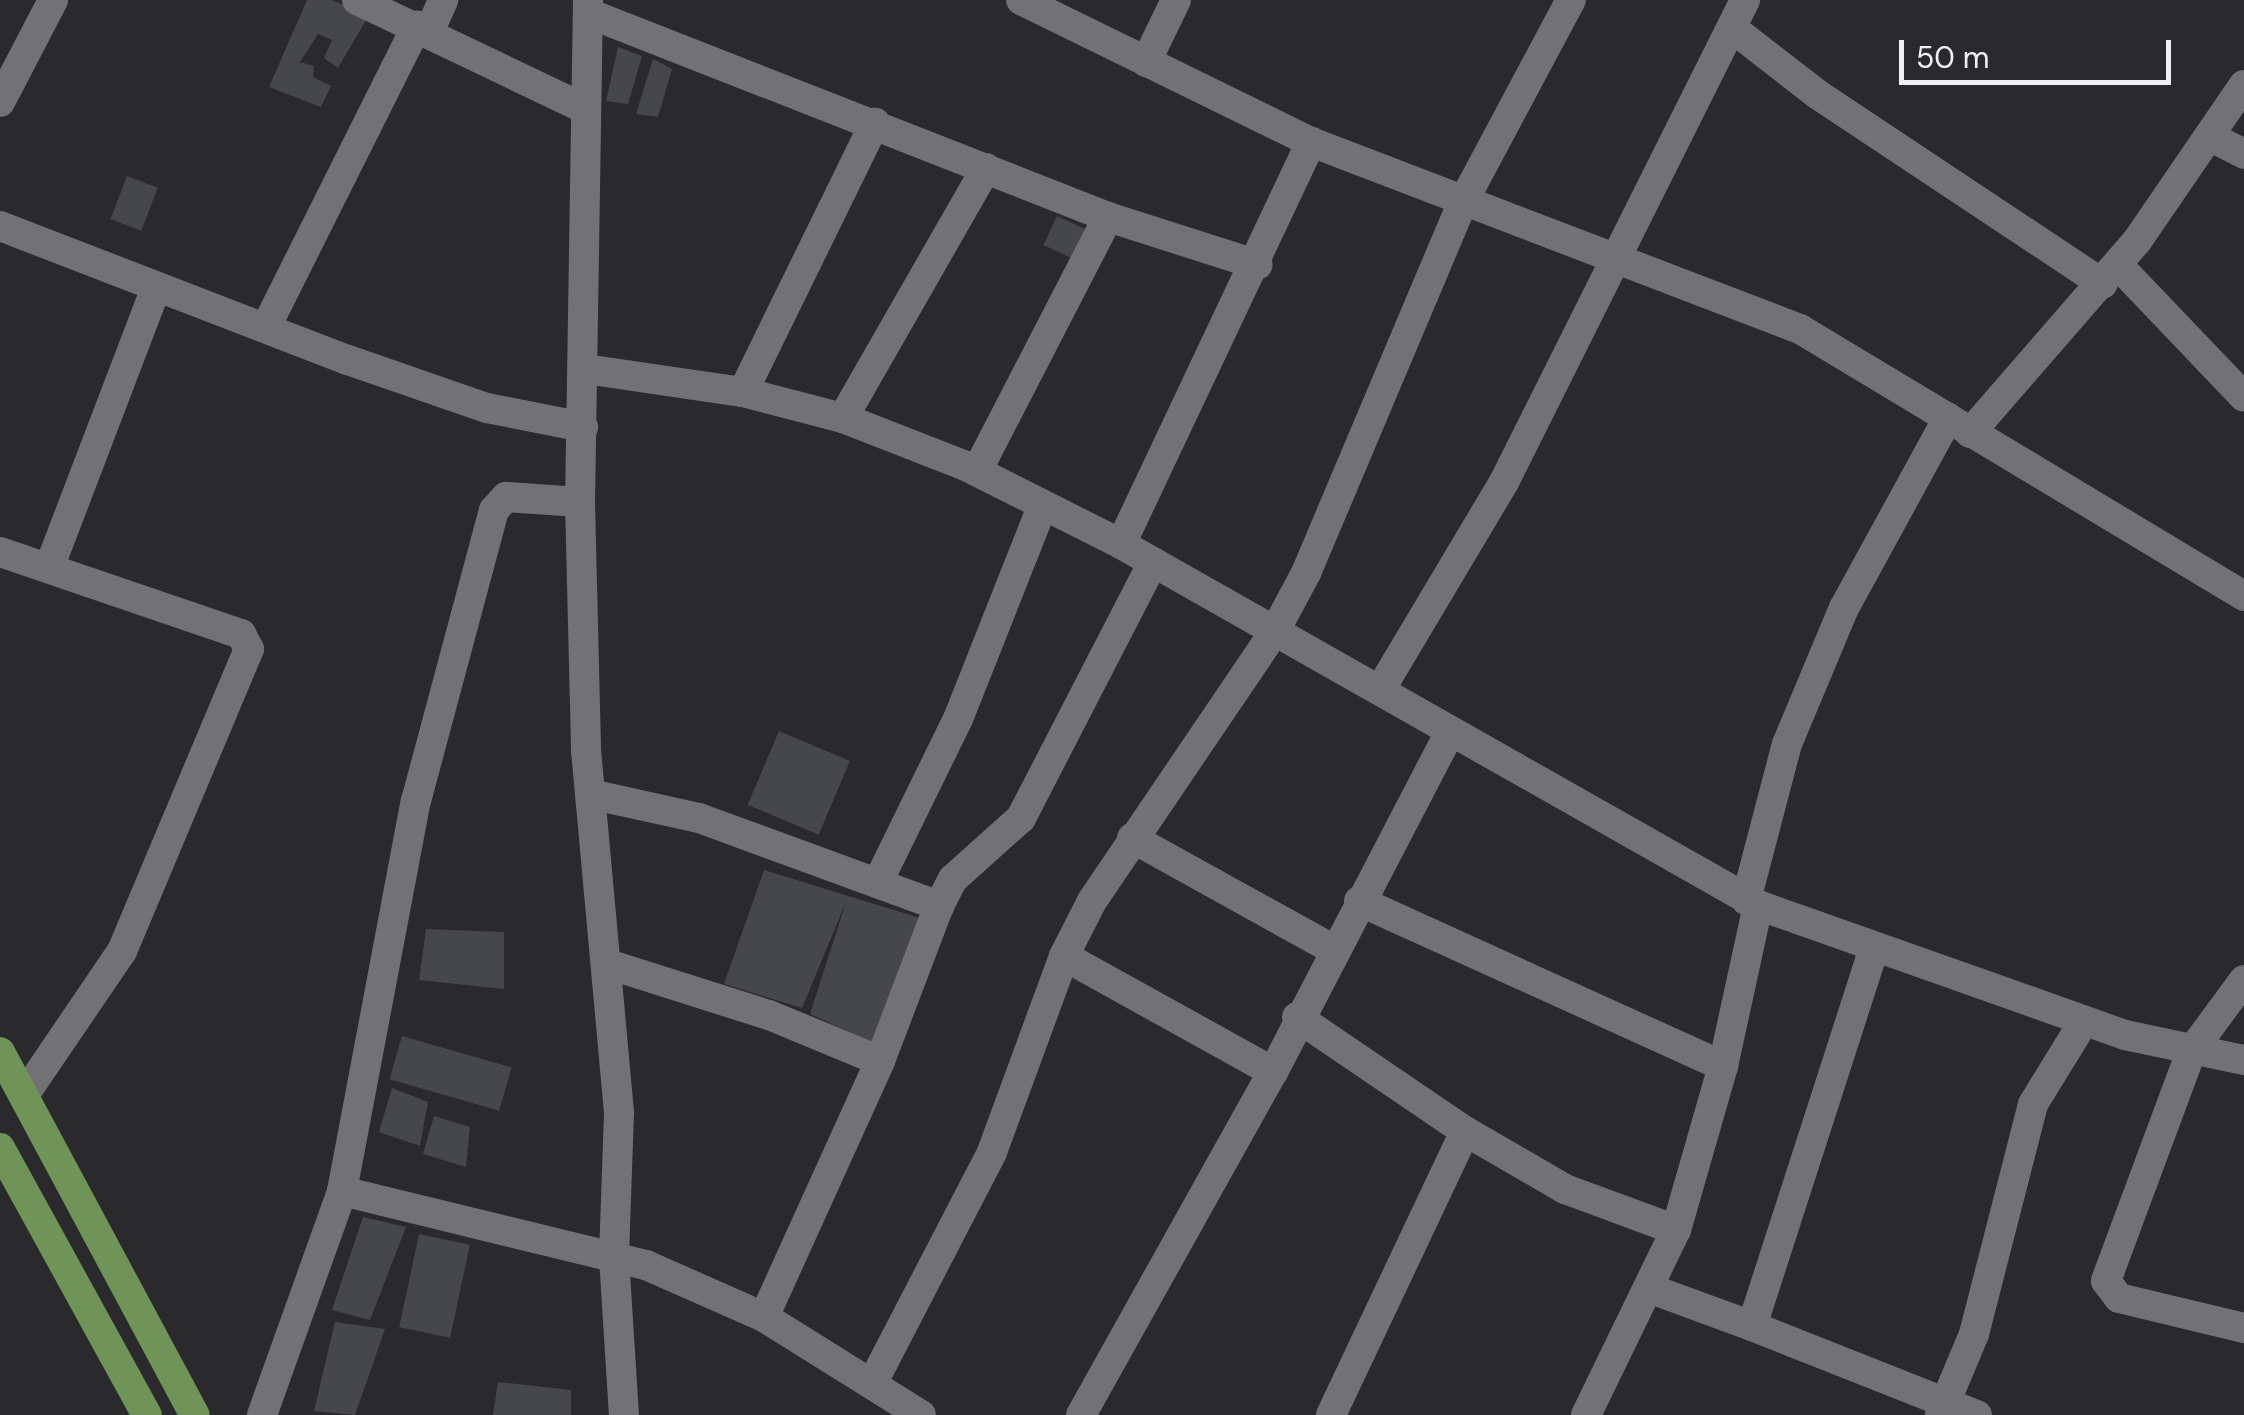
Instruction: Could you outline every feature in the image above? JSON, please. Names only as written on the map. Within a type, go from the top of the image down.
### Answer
[{"type":"main road","points":[[0,1052],[195,1415]]},
{"type":"main road","points":[[0,1148],[147,1415]]},
{"type":"street","points":[[0,102],[54,0]]},
{"type":"street","points":[[357,0],[584,108]]},
{"type":"street","points":[[266,325],[423,29],[443,0]]},
{"type":"street","points":[[1021,0],[1311,142],[1800,329],[2244,596]]},
{"type":"street","points":[[1146,62],[1176,0]]},
{"type":"street","points":[[874,1380],[992,1152],[1064,956],[1132,838],[1276,631],[1351,474],[1463,202],[1571,0]]},
{"type":"street","points":[[624,1415],[614,1257],[619,1113],[610,966],[590,794],[580,502],[588,7],[1108,217],[1258,264]]},
{"type":"street","points":[[1380,690],[1504,482],[1619,261],[1738,14],[1817,94],[2111,274],[2244,396]]},
{"type":"street","points":[[1586,1415],[1676,1230],[1723,1066],[1752,902],[1787,744],[1844,608],[1959,426],[2111,274],[2213,138],[2244,85]]},
{"type":"street","points":[[743,392],[875,124]]},
{"type":"street","points":[[2213,138],[2244,154]]},
{"type":"street","points":[[1121,544],[1258,264],[1311,142]]},
{"type":"street","points":[[843,418],[986,168]]},
{"type":"street","points":[[977,471],[1108,217]]},
{"type":"street","points":[[0,226],[156,288],[487,408],[582,428]]},
{"type":"street","points":[[49,568],[156,288]]},
{"type":"street","points":[[585,369],[743,392],[843,418],[977,471],[1121,544],[1752,902],[2084,1021],[2191,1052],[2244,1060]]},
{"type":"street","points":[[262,1415],[342,1190],[416,801],[494,510],[506,497],[580,502]]},
{"type":"street","points":[[878,882],[958,720],[1042,507]]},
{"type":"street","points":[[0,552],[241,634],[249,649],[122,951],[24,1094]]},
{"type":"street","points":[[764,1316],[880,1061],[939,906],[974,857],[1021,818],[1153,562]]},
{"type":"street","points":[[1081,1415],[1272,1072],[1450,732]]},
{"type":"street","points":[[590,794],[699,818],[939,906]]},
{"type":"street","points":[[1132,838],[1334,950]]},
{"type":"street","points":[[1359,901],[1723,1066]]},
{"type":"street","points":[[1752,1326],[1874,948]]},
{"type":"street","points":[[1064,956],[1272,1072]]},
{"type":"street","points":[[610,966],[769,1014],[880,1061]]},
{"type":"street","points":[[2244,980],[2191,1052],[2106,1281],[2119,1298],[2244,1328]]},
{"type":"street","points":[[1297,1018],[1464,1131],[1566,1189],[1676,1230]]},
{"type":"street","points":[[1942,1409],[1974,1334],[2033,1104],[2084,1021]]},
{"type":"street","points":[[1331,1415],[1464,1131]]},
{"type":"street","points":[[342,1190],[614,1257],[764,1316],[874,1380],[921,1415]]},
{"type":"street","points":[[1651,1288],[1752,1326],[1942,1409],[1977,1415]]},
{"type":"building","points":[[307,0],[331,0],[369,15],[338,68],[324,58],[332,40],[318,34],[300,62],[314,66],[313,77],[331,86],[321,107],[269,87]]},
{"type":"building","points":[[618,47],[642,56],[628,104],[606,101]]},
{"type":"building","points":[[653,59],[672,69],[658,117],[636,114]]},
{"type":"building","points":[[127,176],[158,188],[141,231],[111,219]]},
{"type":"building","points":[[1057,216],[1091,232],[1078,261],[1043,245]]},
{"type":"building","points":[[779,731],[850,761],[819,835],[748,805]]},
{"type":"building","points":[[764,870],[933,922],[876,1044],[810,1014],[846,902],[802,1008],[724,984]]},
{"type":"building","points":[[426,929],[504,932],[504,989],[419,980]]},
{"type":"building","points":[[402,1036],[512,1067],[499,1111],[390,1079]]},
{"type":"building","points":[[392,1088],[428,1102],[420,1146],[379,1132]]},
{"type":"building","points":[[434,1116],[470,1127],[466,1167],[423,1154]]},
{"type":"building","points":[[363,1217],[406,1227],[370,1320],[332,1310]]},
{"type":"building","points":[[419,1234],[470,1245],[450,1338],[399,1327]]},
{"type":"building","points":[[335,1322],[385,1329],[355,1415],[314,1411]]},
{"type":"building","points":[[498,1382],[571,1390],[571,1415],[493,1415]]}]
